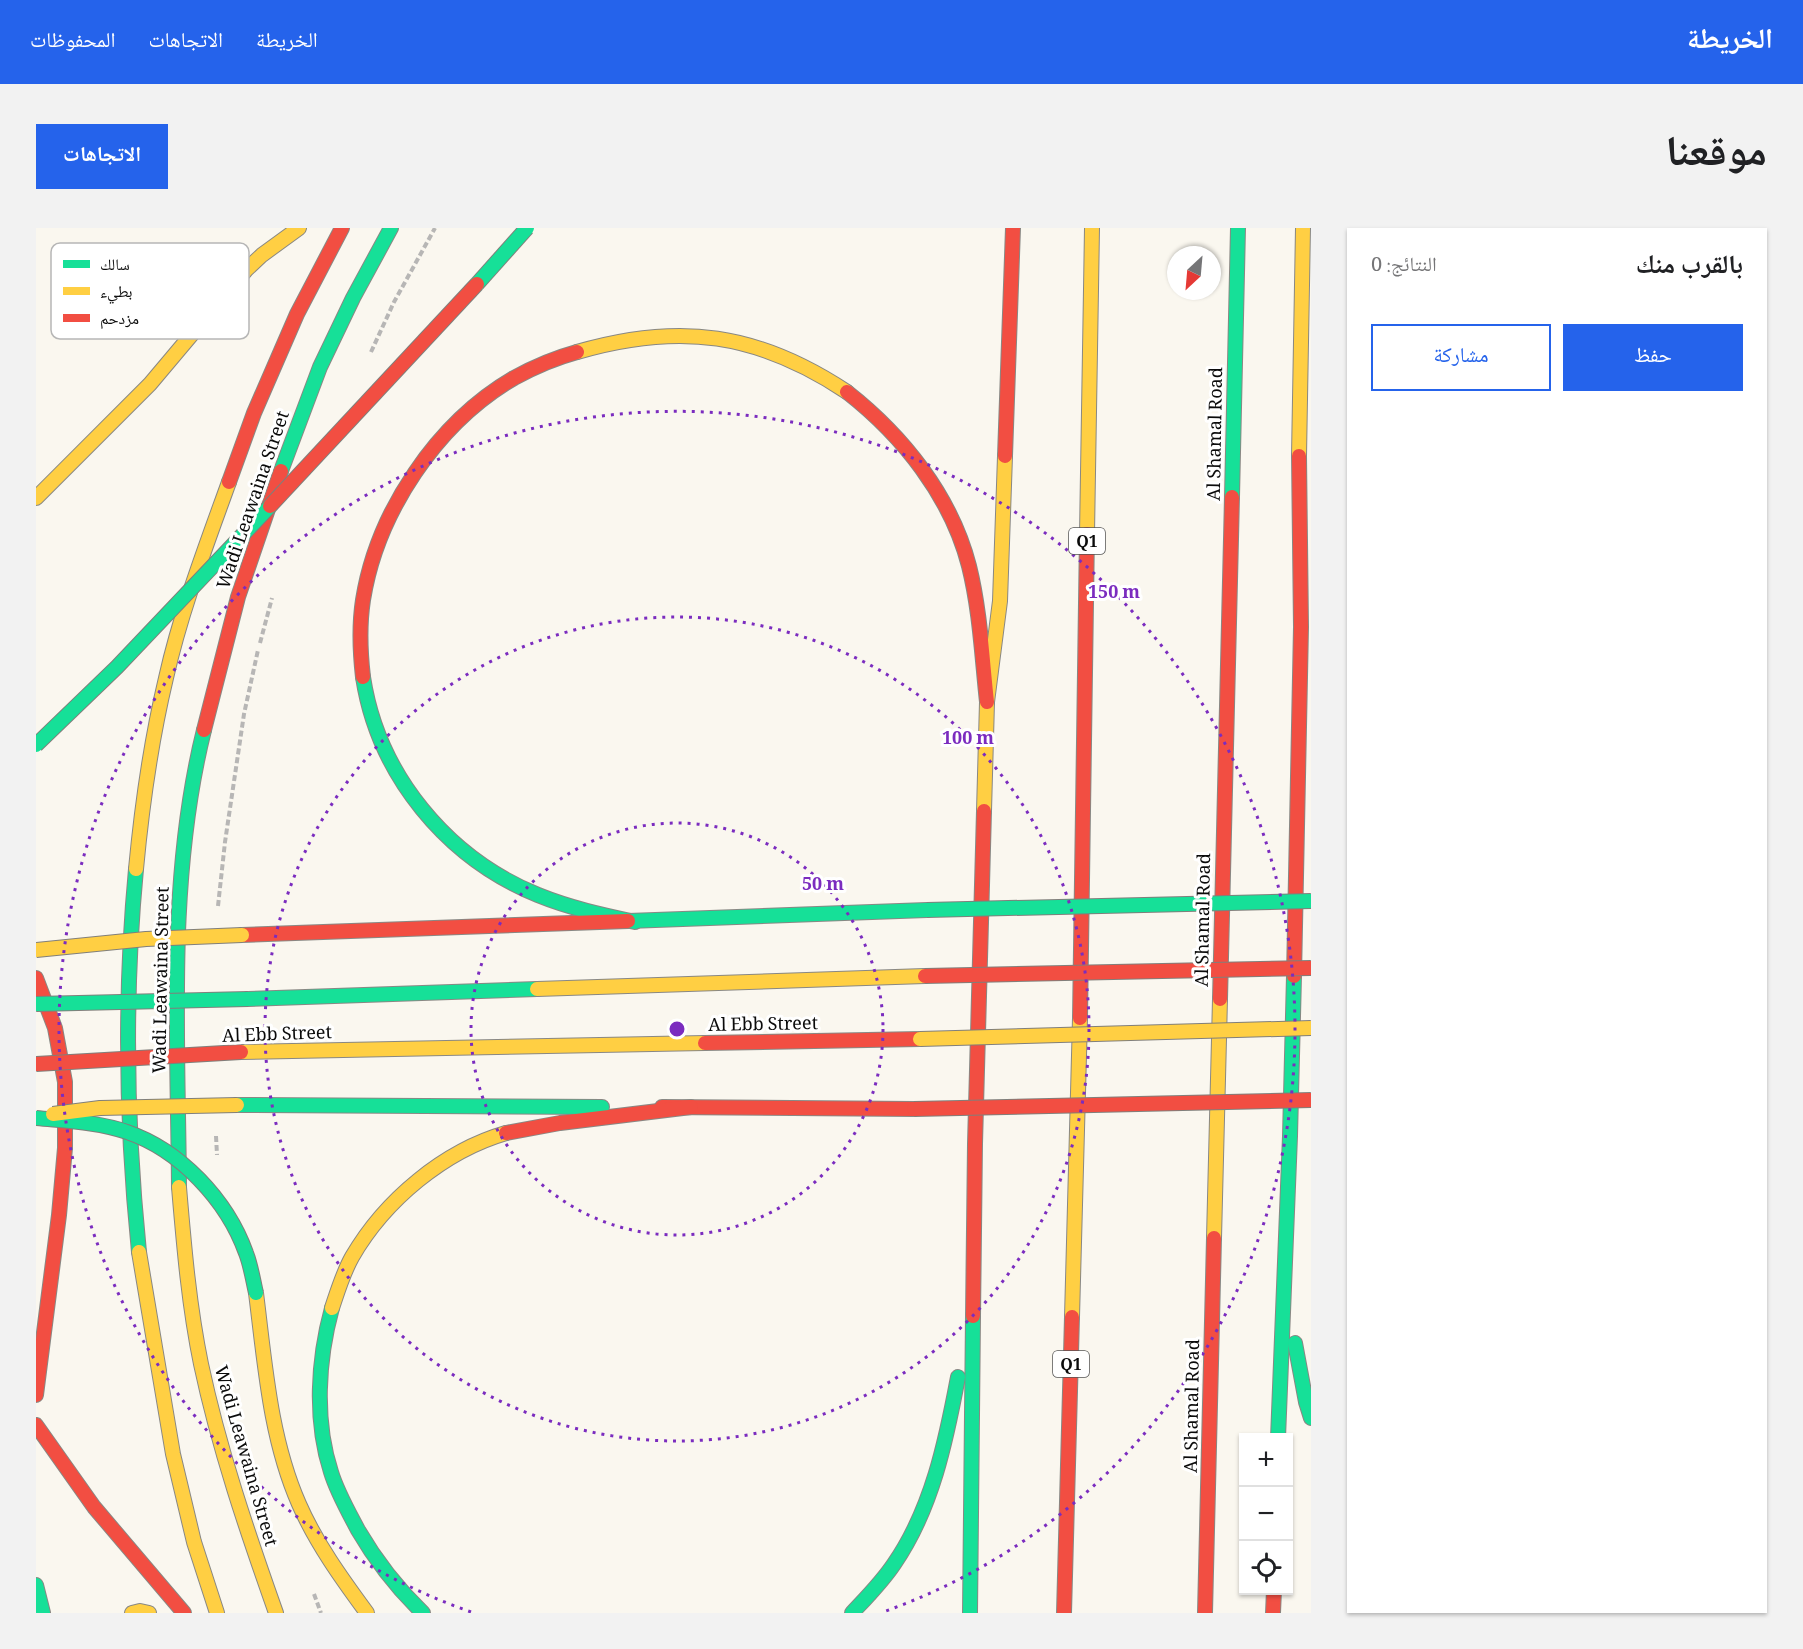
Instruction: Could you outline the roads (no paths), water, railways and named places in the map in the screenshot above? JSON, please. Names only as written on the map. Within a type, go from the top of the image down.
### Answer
[{"type":"main road","points":[[249,267],[299,228]]},
{"type":"main road","name":"Wadi Leawaina Street","points":[[217,1613],[194,1542],[173,1454],[141,1271],[133,1192],[127,1034],[132,916],[142,810],[155,726],[166,676],[196,573],[254,413],[297,314],[342,228]]},
{"type":"main road","name":"Wadi Leawaina Street","points":[[276,1613],[243,1519],[221,1445],[201,1363],[189,1283],[179,1188],[177,917],[185,836],[196,763],[238,597],[293,437],[320,367],[391,228]]},
{"type":"main road","points":[[36,745],[79,706],[132,652],[418,350],[527,228]]},
{"type":"main road","points":[[970,1613],[975,1144],[987,702],[999,601],[1013,228]]},
{"type":"main road","name":"Q1","points":[[1064,1613],[1078,1115],[1092,228]]},
{"type":"main road","name":"Al Shamal Road","points":[[1205,1613],[1238,228]]},
{"type":"main road","points":[[1278,1433],[1290,1136],[1301,627],[1299,455],[1303,228]]},
{"type":"main road","points":[[636,922],[572,908],[526,890],[488,870],[459,849],[421,808],[390,762],[366,695],[361,672],[359,626],[367,577],[381,536],[417,469],[442,438],[502,385],[543,363],[584,349],[624,340],[670,336],[708,337],[760,347],[801,364],[841,388],[874,412],[907,448],[935,486],[956,525],[967,561],[975,603],[987,702]]},
{"type":"main road","points":[[36,498],[150,384],[188,339]]},
{"type":"main road","points":[[1301,627],[1311,582]]},
{"type":"main road","points":[[36,950],[146,939],[242,935],[927,910],[1311,902]]},
{"type":"main road","name":"Al Ebb Street","points":[[36,1004],[925,976],[1311,968]]},
{"type":"main road","points":[[36,978],[55,1028],[65,1082],[65,1148],[36,1395]]},
{"type":"main road","name":"Al Ebb Street","points":[[36,1064],[241,1052],[920,1039],[1311,1028]]},
{"type":"main road","points":[[36,1117],[100,1108],[237,1105],[914,1109],[1311,1100]]},
{"type":"main road","points":[[423,1613],[393,1582],[368,1546],[341,1499],[325,1450],[320,1402],[321,1356],[333,1306],[348,1267],[366,1236],[406,1191],[470,1147],[506,1132],[536,1126],[691,1107]]},
{"type":"main road","points":[[36,1117],[71,1121],[128,1133],[163,1149],[196,1176],[228,1216],[245,1251],[256,1293],[273,1413],[298,1502],[336,1572],[367,1613]]},
{"type":"main road","points":[[1284,1262],[1295,1343],[1311,1418]]},
{"type":"main road","points":[[852,1613],[868,1599],[893,1569],[926,1506],[939,1468],[953,1407],[975,1275]]},
{"type":"main road","points":[[38,1430],[94,1507],[184,1613]]},
{"type":"main road","points":[[36,1585],[43,1613]]},
{"type":"main road","points":[[1273,1613],[1274,1595]]},
{"type":"main road","points":[[132,1613],[149,1613]]}]
